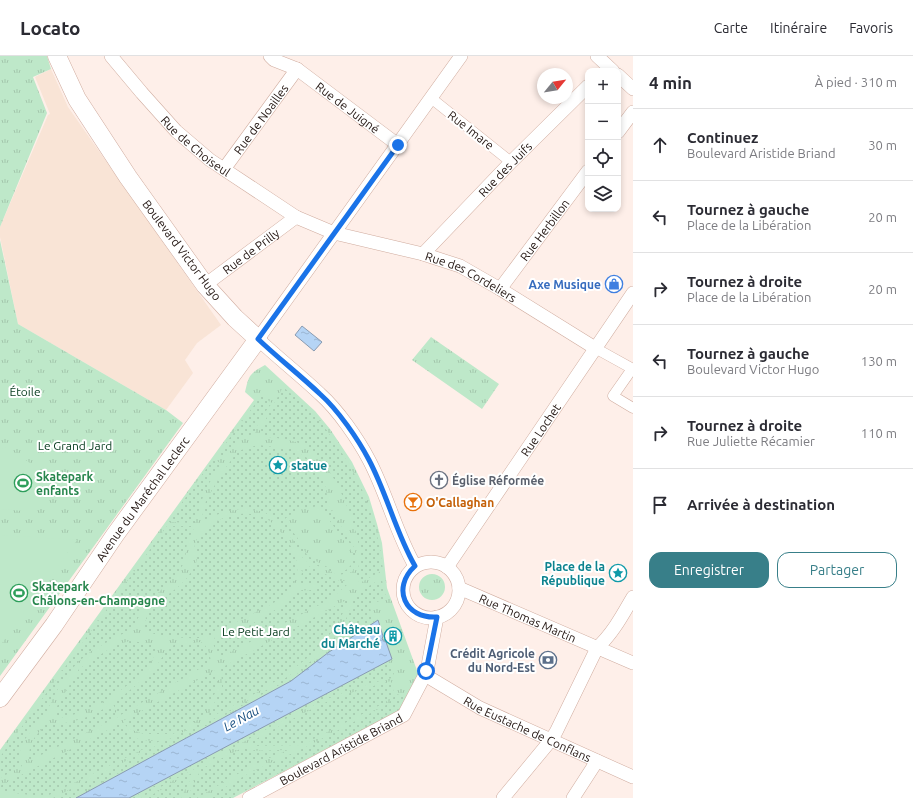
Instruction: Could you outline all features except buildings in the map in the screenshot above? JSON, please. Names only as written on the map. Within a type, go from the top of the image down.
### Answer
[{"type":"main road","name":"Boulevard Victor Hugo","points":[[57,56],[77,99],[113,155],[205,285],[258,339]]},
{"type":"main road","name":"Avenue du Maréchal Leclerc","points":[[0,698],[258,339]]},
{"type":"street","name":"Rue de Choiseul","points":[[111,56],[176,131],[210,160],[296,217],[334,233]]},
{"type":"street","name":"Rue de Juigné","points":[[270,56],[274,60],[297,69],[398,145]]},
{"type":"street","points":[[258,339],[462,56]]},
{"type":"street","name":"Rue de Noailles","points":[[224,169],[297,69]]},
{"type":"street","points":[[621,78],[633,89]]},
{"type":"street","name":"Rue des Juifs","points":[[423,254],[511,162],[585,89]]},
{"type":"street","name":"Rue Imare","points":[[431,98],[511,162]]},
{"type":"street","points":[[621,128],[633,112]]},
{"type":"street","name":"Rue Herbillon","points":[[500,289],[585,175]]},
{"type":"street","name":"Rue de Prilly","points":[[205,285],[296,217]]},
{"type":"street","name":"Rue des Cordeliers","points":[[334,233],[423,254],[460,266],[595,348]]},
{"type":"street","name":"Rue Lochet","points":[[447,567],[633,292]]},
{"type":"street","name":"Boulevard Victor Hugo","points":[[258,339],[321,395],[347,425],[372,466],[382,487],[409,557],[415,566]]},
{"type":"street","points":[[595,348],[633,369],[613,396],[633,408]]},
{"type":"street","points":[[423,563],[439,563],[447,567],[457,580],[458,588],[457,599],[451,610],[437,617],[428,618],[420,616],[412,611],[403,597],[404,580],[409,572],[415,566],[423,563]]},
{"type":"street","name":"Rue Thomas Martin","points":[[458,588],[597,648]]},
{"type":"street","points":[[503,798],[553,736],[597,648],[608,638],[633,597]]},
{"type":"street","name":"Boulevard Aristide Briand","points":[[249,798],[404,715],[425,675],[437,617]]},
{"type":"street","points":[[597,648],[633,663]]},
{"type":"street","name":"Rue Eustache de Conflans","points":[[425,675],[480,708],[553,736],[597,761],[633,777]]},
{"type":"street","points":[[573,798],[597,761]]},
{"type":"shaded area","points":[[51,69],[68,107],[221,325],[197,343],[185,360],[193,373],[166,410],[18,324],[0,237],[0,227],[48,115],[50,114],[35,77]]},
{"type":"green space","points":[[0,56],[47,56],[51,69],[33,77],[47,113],[0,227]]},
{"type":"green space","name":"Le Grand Jard","points":[[0,240],[18,324],[166,410],[183,423],[0,676]]},
{"type":"green space","points":[[431,337],[499,384],[482,409],[412,360]]},
{"type":"green space","name":"Le Petit Jard","points":[[265,365],[315,411],[330,429],[352,462],[369,497],[382,543],[387,588],[419,676],[401,710],[233,798],[0,798],[0,750],[254,400],[245,392],[248,382],[253,373]]},
{"type":"green space","points":[[283,387],[313,413],[329,433],[364,493],[373,520],[381,553],[383,570],[360,583],[356,577],[360,556],[355,529],[342,495],[325,465],[316,454],[306,446],[290,440],[261,436],[260,430]]},
{"type":"green space","points":[[261,396],[272,403],[259,420],[255,433],[245,437],[223,458],[217,455]]},
{"type":"green space","points":[[258,445],[291,449],[309,459],[319,472],[326,488],[328,505],[355,549],[356,560],[355,567],[352,572],[339,575],[304,560],[293,540],[277,521],[264,512],[245,508],[224,512],[201,521],[206,501],[221,474],[238,451]],"holes":[[[319,506],[353,553],[353,563],[346,570],[336,571],[319,563],[307,555],[297,537],[287,525],[285,519],[297,511]]]},
{"type":"green space","name":"Skatepark enfants","points":[[6,447],[45,473],[46,492],[24,511],[0,509],[0,449]]},
{"type":"green space","points":[[214,458],[221,464],[205,490],[195,523],[168,522]]},
{"type":"green space","name":"Le Petit Jard","points":[[239,514],[253,514],[264,517],[274,524],[289,543],[294,552],[297,569],[293,585],[287,593],[272,604],[212,634],[200,638],[166,636],[149,632],[144,627],[151,610],[156,604],[183,582],[194,567],[197,558],[195,553],[195,544],[201,533],[209,525],[218,520]]},
{"type":"green space","points":[[167,526],[195,526],[187,542],[185,561],[178,573],[152,599],[141,613],[131,630],[90,652],[77,663],[56,692],[45,715],[33,728],[21,745],[20,761],[22,766],[0,778],[0,757]]},
{"type":"green space","name":"Skatepark Châlons-en-Champagne","points":[[0,535],[77,540],[0,646]]},
{"type":"green space","points":[[304,564],[340,581],[346,581],[348,584],[334,596],[321,604],[258,637],[244,632],[242,630],[288,602],[294,591],[312,590],[316,588],[316,584],[310,583],[299,585]]},
{"type":"green space","points":[[432,574],[441,578],[445,587],[441,596],[432,600],[423,596],[419,587],[423,578]]},
{"type":"green space","points":[[382,578],[383,589],[387,598],[369,605],[374,622],[336,645],[290,679],[204,727],[202,724],[224,714],[270,688],[316,658],[335,637],[346,619],[356,594]]},
{"type":"green space","points":[[348,599],[340,619],[329,635],[316,650],[301,663],[250,697],[215,715],[210,716],[209,714],[222,687],[221,668]]},
{"type":"green space","points":[[227,634],[254,640],[222,656],[215,649],[213,643],[215,637]]},
{"type":"green space","points":[[129,641],[157,644],[156,652],[150,664],[132,682],[107,700],[88,709],[65,718],[54,715],[56,708],[79,669],[112,647]]},
{"type":"green space","points":[[201,642],[207,648],[211,662],[119,716],[113,704],[153,671],[169,647],[177,644]]},
{"type":"green space","points":[[389,661],[394,674],[391,676],[392,678],[369,684],[325,700],[282,721],[220,755],[218,750]]},
{"type":"green space","points":[[216,670],[218,681],[216,691],[206,711],[199,719],[173,734],[144,734],[132,730],[126,726],[123,721]]},
{"type":"green space","points":[[391,681],[394,693],[386,702],[302,745],[252,745],[253,741],[261,736],[328,701]]},
{"type":"green space","points":[[396,694],[408,697],[400,710],[231,798],[207,798],[251,772],[304,748],[388,704]]},
{"type":"green space","points":[[111,704],[118,717],[29,761],[31,744],[46,724],[72,722],[96,713]]},
{"type":"green space","points":[[119,724],[132,736],[142,740],[160,741],[45,797],[0,791],[0,786]]},
{"type":"green space","points":[[199,724],[202,729],[72,798],[53,798]]},
{"type":"green space","points":[[244,747],[249,751],[288,750],[251,766],[197,798],[187,798],[201,769]]},
{"type":"green space","points":[[215,753],[217,757],[140,798],[132,798]]},
{"type":"green space","points":[[194,772],[181,798],[146,798]]},
{"type":"water","points":[[302,326],[322,342],[314,351],[295,335]]},
{"type":"water","name":"Le Nau","points":[[378,620],[383,636],[382,639],[386,642],[392,659],[129,798],[76,798],[291,681],[329,652]]},
{"type":"place","name":"Axe Musique","points":[[614,284]]},
{"type":"place","name":"statue","points":[[278,465]]},
{"type":"place","name":"Église Réformée","points":[[439,480]]},
{"type":"place","name":"Skatepark enfants","points":[[23,483]]},
{"type":"place","name":"O'Callaghan","points":[[413,502]]},
{"type":"place","name":"Place de la République","points":[[618,573]]},
{"type":"place","name":"Skatepark Châlons-en-Champagne","points":[[19,593]]},
{"type":"place","name":"Château du Marché","points":[[393,636]]},
{"type":"place","name":"Crédit Agricole du Nord-Est","points":[[548,660]]},
{"type":"route","points":[[398,145],[258,339],[321,395],[347,425],[368,459],[382,487],[409,557],[415,566],[404,580],[403,597],[412,611],[420,616],[428,618],[437,617],[426,671]]},
{"type":"park label","name":"Étoile","points":[[25,391]]}]
